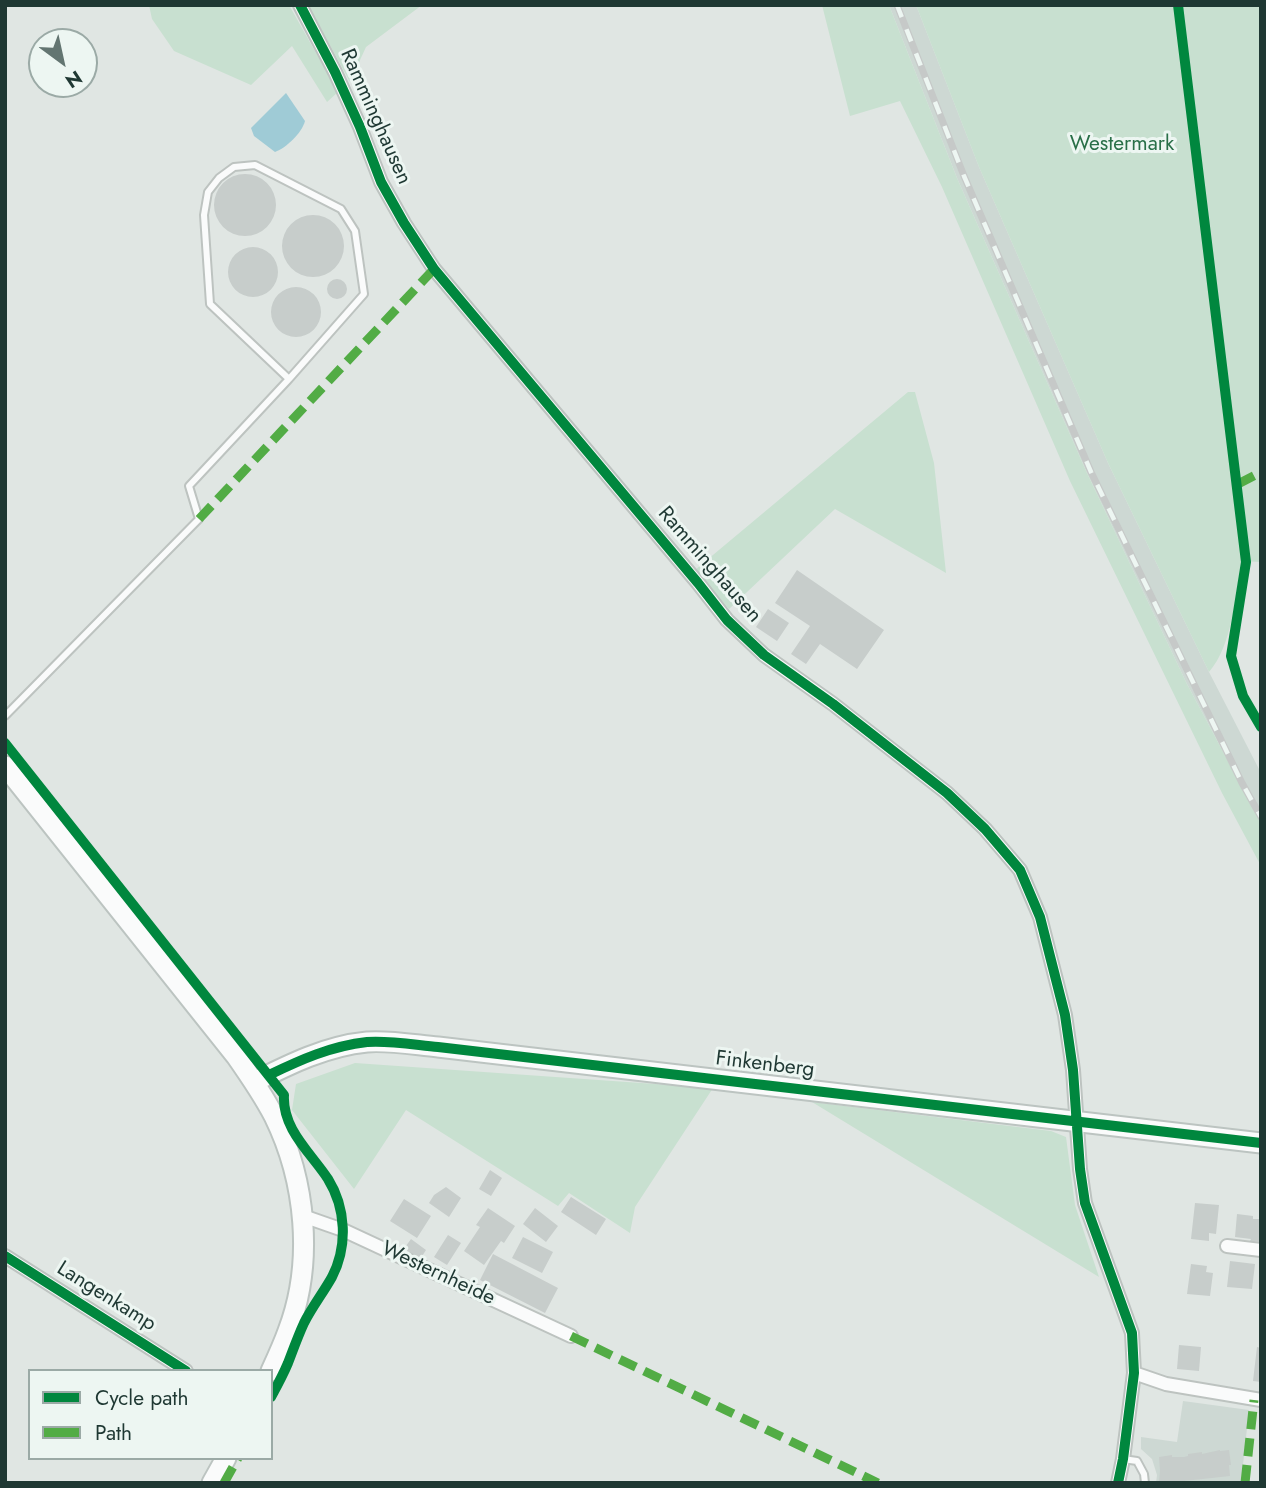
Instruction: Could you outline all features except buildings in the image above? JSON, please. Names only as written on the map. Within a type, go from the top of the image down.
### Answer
[{"type":"street","name":"Ramminghausen","points":[[300,5],[335,72],[381,182],[434,269],[727,620],[764,655],[833,704],[947,793],[985,829],[1020,870],[1040,917],[1065,1015],[1073,1070],[1085,1203],[1132,1334],[1134,1373],[1124,1459],[1118,1483]]},
{"type":"street","points":[[5,766],[204,1015],[254,1082],[286,1142],[296,1175],[303,1216],[302,1273],[289,1330],[272,1369]]},
{"type":"street","name":"Finkenberg","points":[[254,1082],[307,1056],[369,1042],[465,1050],[1261,1143]]},
{"type":"street","name":"Westernheide","points":[[303,1216],[343,1230],[571,1336]]},
{"type":"street","points":[[1227,1246],[1261,1250]]},
{"type":"street","name":"Langenkamp","points":[[5,1256],[183,1369]]},
{"type":"street","points":[[1134,1373],[1166,1384],[1261,1401]]},
{"type":"street","points":[[212,1483],[225,1460]]},
{"type":"lane","points":[[5,716],[199,519],[189,486],[289,379],[364,294],[355,232],[341,209],[255,165],[234,167],[219,178],[208,192],[204,215],[209,304],[289,379]]},
{"type":"lane","points":[[1124,1459],[1137,1461],[1144,1474],[1145,1483]]},
{"type":"shaded area","points":[[889,5],[916,5],[979,167],[1108,463],[1261,773],[1261,823],[1187,684],[1087,473],[957,178]]},
{"type":"shaded area","points":[[1183,1401],[1249,1410],[1241,1483],[1156,1483],[1157,1475],[1152,1459],[1141,1449],[1141,1437],[1177,1442]]},
{"type":"green space","points":[[149,5],[289,5],[338,92],[327,102],[292,46],[251,85],[174,51],[152,19]]},
{"type":"green space","points":[[308,5],[422,5],[366,47],[350,82]]},
{"type":"green space","points":[[822,5],[889,5],[957,178],[1087,473],[1187,684],[1261,823],[1261,866],[1222,793],[1070,481],[942,187],[900,101],[850,116]]},
{"type":"green space","name":"Westermark","points":[[916,5],[1261,5],[1261,562],[1241,561],[1228,634],[1217,661],[1209,672],[1108,463],[979,167]]},
{"type":"green space","points":[[908,392],[915,392],[934,463],[946,573],[835,509],[729,609],[695,570]]},
{"type":"green space","points":[[355,1063],[713,1088],[635,1207],[630,1233],[569,1193],[558,1206],[406,1110],[354,1189],[292,1110],[296,1084]]},
{"type":"green space","points":[[812,1102],[1051,1131],[1066,1137],[1075,1205],[1099,1277]]},
{"type":"water","points":[[286,93],[305,121],[293,140],[275,152],[254,136],[251,128]]},
{"type":"railway","points":[[897,5],[964,176],[1091,472],[1261,817]]},
{"type":"marked path","points":[[199,519],[434,269]]},
{"type":"marked path","points":[[1238,484],[1261,472]]},
{"type":"marked path","points":[[571,1336],[878,1483]]},
{"type":"marked path","points":[[1245,1483],[1254,1400]]},
{"type":"marked path","points":[[224,1483],[237,1460]]},
{"type":"cycle path","points":[[300,5],[335,72],[381,182],[434,269],[727,620],[764,655],[833,704],[947,793],[985,829],[1020,870],[1040,917],[1065,1015],[1073,1070],[1085,1203],[1132,1333],[1134,1373],[1118,1483]]},
{"type":"cycle path","points":[[1178,5],[1246,562],[1231,656],[1243,696],[1261,727]]},
{"type":"cycle path","points":[[5,743],[284,1095],[288,1119],[293,1130],[334,1190],[343,1227],[341,1253],[332,1277],[304,1323],[273,1393]]},
{"type":"cycle path","points":[[269,1075],[328,1050],[367,1042],[392,1042],[1261,1143]]},
{"type":"cycle path","points":[[5,1256],[183,1369]]}]
